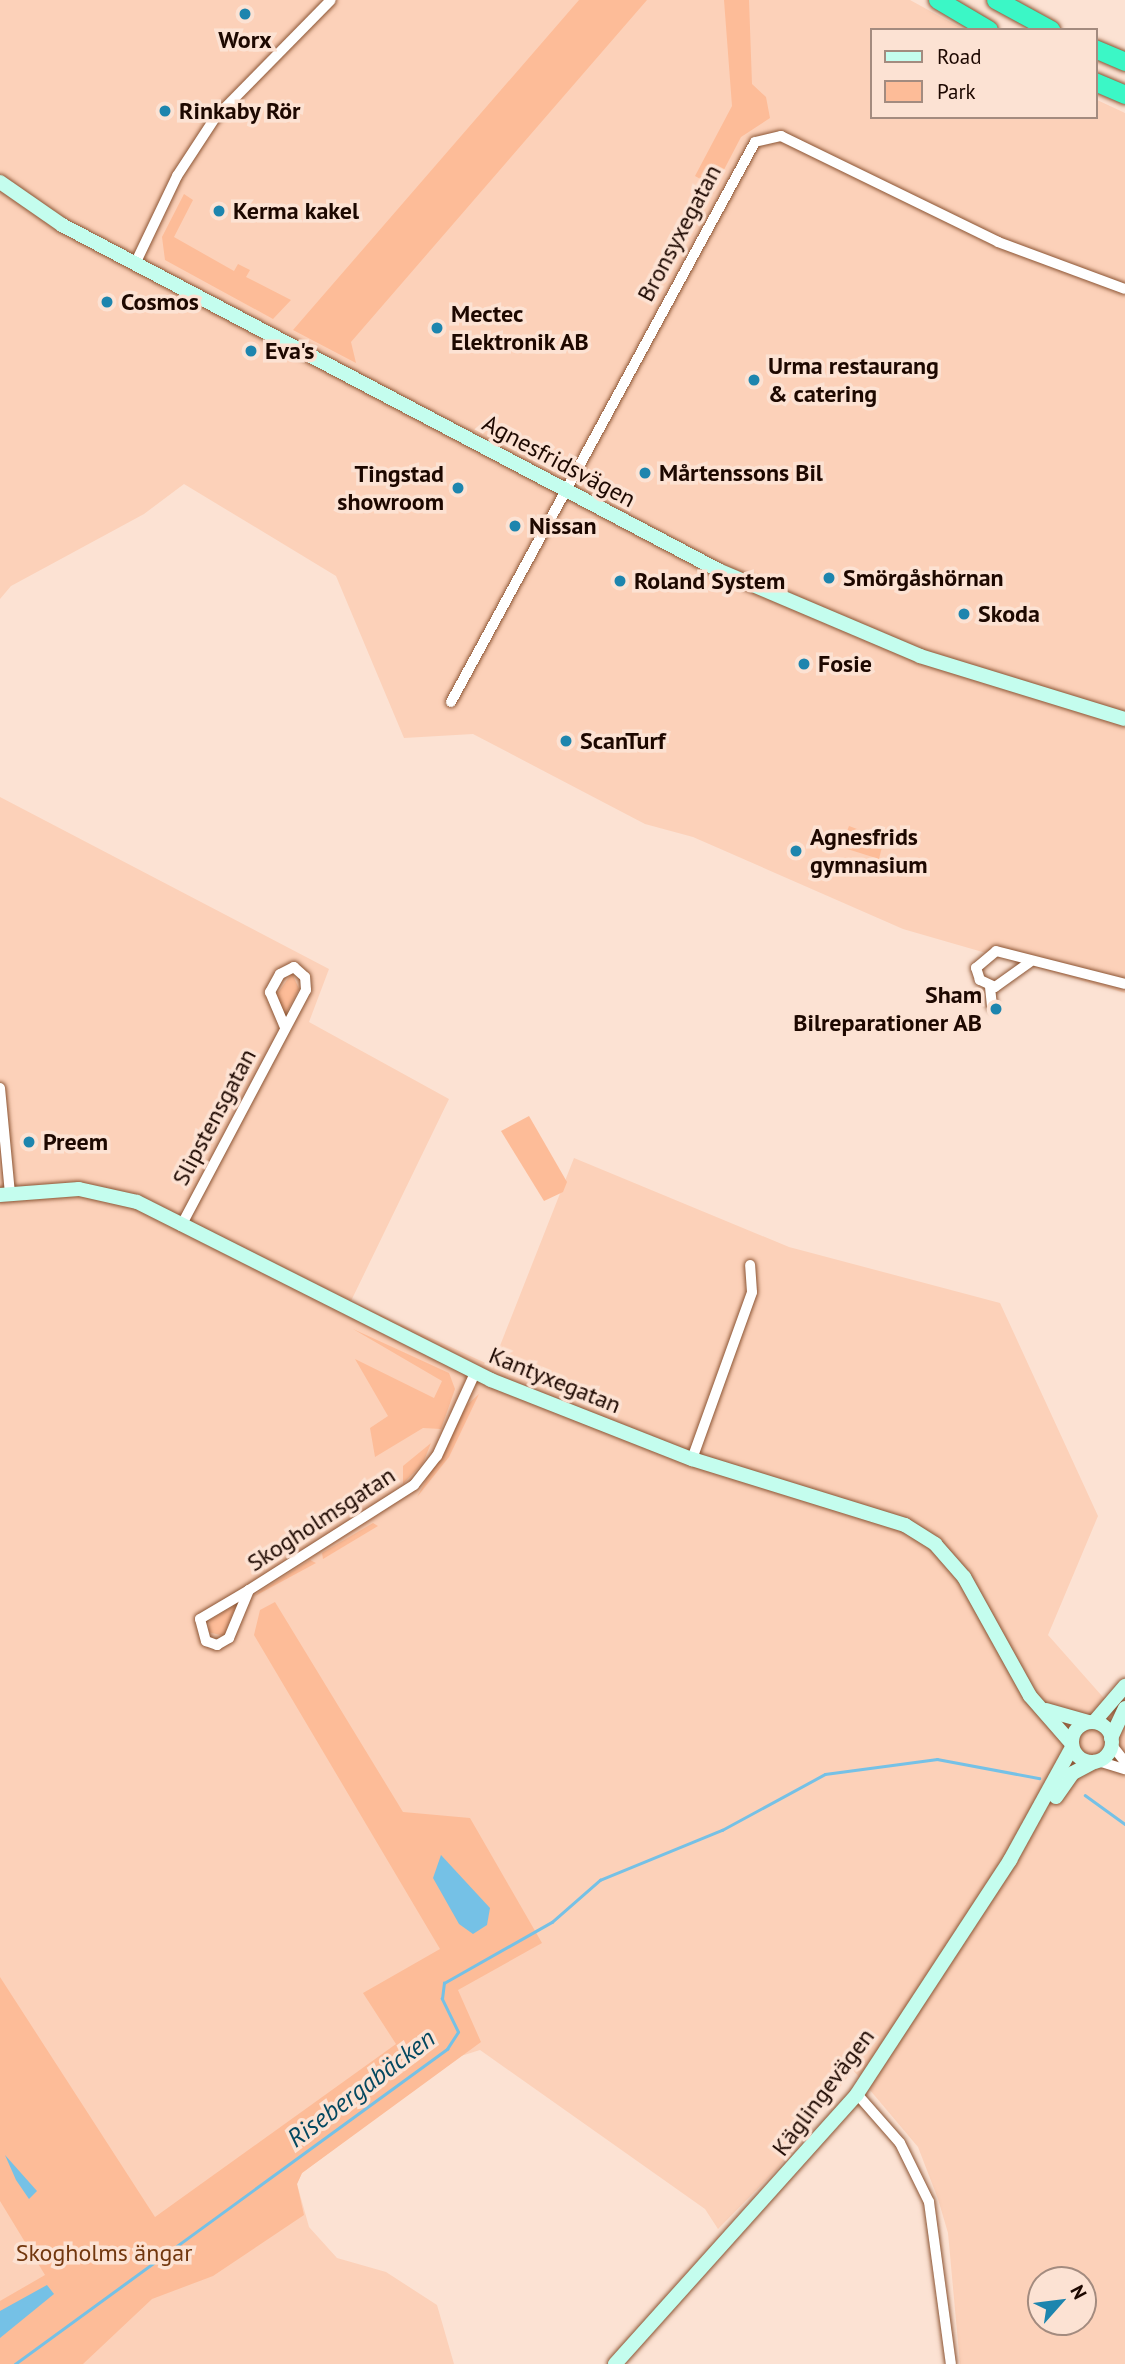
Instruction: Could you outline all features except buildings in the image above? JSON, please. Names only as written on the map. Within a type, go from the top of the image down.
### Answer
[{"type":"highway","points":[[938,0],[986,28]]},
{"type":"highway","points":[[996,0],[1047,28]]},
{"type":"highway","points":[[1097,50],[1125,62]]},
{"type":"highway","points":[[1097,83],[1125,95]]},
{"type":"main road","name":"Agnesfridsvägen","points":[[0,182],[135,264],[567,490],[844,626],[1125,719]]},
{"type":"main road","name":"Kantyxegatan","points":[[5,1195],[95,1191],[181,1226],[475,1373],[692,1459],[887,1518],[927,1538],[964,1577],[1030,1696],[1072,1746]]},
{"type":"main road","points":[[1125,1686],[1091,1722],[1078,1727],[1072,1746],[1082,1759],[1096,1761],[1111,1741],[1125,1708]]},
{"type":"main road","name":"Kantyxegatan","points":[[1030,1696],[1057,1717],[1091,1722]]},
{"type":"main road","points":[[1091,1722],[1111,1741]]},
{"type":"main road","name":"Käglingevägen","points":[[1010,1860],[1072,1746]]},
{"type":"main road","name":"Käglingevägen","points":[[617,2364],[857,2094],[1010,1860],[1073,1773],[1096,1761]]},
{"type":"street","points":[[135,264],[177,176],[215,118],[331,0]]},
{"type":"street","name":"Bronsyxegatan","points":[[451,702],[567,490],[740,162],[763,137],[790,140],[998,242],[1125,289]]},
{"type":"street","points":[[992,1006],[990,987],[976,968],[984,955],[996,951],[1030,962],[1125,984]]},
{"type":"street","points":[[990,987],[1030,962]]},
{"type":"street","name":"Slipstensgatan","points":[[181,1226],[306,989],[303,972],[295,967],[280,974],[270,992],[285,1027]]},
{"type":"street","points":[[0,1088],[5,1195]]},
{"type":"street","points":[[692,1459],[752,1292],[750,1265]]},
{"type":"street","name":"Skogholmsgatan","points":[[249,1590],[229,1638],[217,1645],[206,1641],[200,1619],[403,1495],[437,1456],[475,1373]]},
{"type":"street","points":[[1111,1741],[1125,1762]]},
{"type":"street","points":[[1096,1761],[1125,1769]]},
{"type":"street","points":[[857,2094],[900,2143],[929,2202],[951,2364]]},
{"type":"shaded area","points":[[0,0],[910,0],[961,28],[870,28],[870,119],[1097,119],[1097,100],[1125,113],[1125,993],[903,929],[693,837],[645,824],[473,734],[404,738],[336,576],[184,484],[144,514],[11,586],[0,599]]},
{"type":"shaded area","points":[[0,797],[329,969],[309,1022],[449,1099],[351,1301],[492,1366],[574,1158],[789,1247],[1000,1303],[1098,1516],[1048,1635],[1125,1722],[1125,2364],[960,2364],[948,2233],[938,2199],[918,2147],[853,2070],[778,2168],[718,2229],[705,2209],[480,2050],[461,2056],[346,2140],[302,2173],[297,2184],[309,2227],[337,2258],[386,2272],[437,2305],[454,2364],[0,2364]]},
{"type":"green space","points":[[579,0],[647,0],[351,342],[356,363],[293,330]]},
{"type":"green space","points":[[724,0],[749,0],[752,84],[766,97],[770,118],[741,137],[715,187],[695,176],[732,106]]},
{"type":"green space","points":[[184,194],[193,200],[174,237],[234,271],[238,264],[250,270],[246,277],[291,300],[273,319],[165,260],[162,237]]},
{"type":"green space","points":[[849,826],[884,839],[879,859],[841,847]]},
{"type":"green space","points":[[292,973],[299,989],[285,1015],[275,997]]},
{"type":"green space","points":[[529,1116],[567,1182],[563,1192],[544,1201],[501,1131]]},
{"type":"green space","points":[[353,1329],[449,1373],[455,1389],[441,1429],[423,1428],[375,1457],[370,1428],[388,1416],[355,1359],[434,1398],[442,1381]]},
{"type":"green space","points":[[479,1394],[449,1457],[417,1497],[467,1405]]},
{"type":"green space","points":[[431,1443],[423,1463],[403,1484],[403,1466]]},
{"type":"green space","points":[[373,1523],[378,1526],[323,1559],[322,1553]]},
{"type":"green space","points":[[310,1560],[316,1563],[255,1596],[259,1592]]},
{"type":"green space","name":"Skogholms ängar","points":[[275,1602],[403,1812],[470,1818],[542,1943],[458,1990],[481,2042],[302,2173],[297,2184],[304,2215],[213,2276],[152,2299],[83,2364],[0,2364],[0,2301],[45,2275],[0,2201],[0,1977],[155,2217],[396,2044],[363,1993],[440,1949],[254,1635],[260,1610]]},
{"type":"green space","points":[[236,1605],[224,1636],[208,1632],[210,1620]]},
{"type":"water","points":[[441,1855],[490,1908],[487,1925],[473,1934],[459,1924],[433,1878]]},
{"type":"water","points":[[5,2155],[37,2191],[29,2199],[16,2180]]},
{"type":"water","points":[[47,2285],[54,2294],[0,2338],[0,2311]]},
{"type":"waterway","name":"Risebergabäcken","points":[[15,2364],[447,2049],[458,2032],[442,1999],[444,1983],[552,1922],[600,1880],[722,1830],[825,1774],[937,1759],[1039,1778]]},
{"type":"waterway","name":"Risebergabäcken","points":[[1085,1795],[1125,1824]]},
{"type":"place","name":"Worx","points":[[245,14]]},
{"type":"place","name":"Rinkaby Rör","points":[[165,111]]},
{"type":"place","name":"Kerma kakel","points":[[219,211]]},
{"type":"place","name":"Cosmos","points":[[107,302]]},
{"type":"place","name":"Mectec Elektronik AB","points":[[437,328]]},
{"type":"place","name":"Eva's","points":[[251,351]]},
{"type":"place","name":"Urma restaurang & catering","points":[[754,380]]},
{"type":"place","name":"Mårtenssons Bil","points":[[645,473]]},
{"type":"place","name":"Tingstad showroom","points":[[458,488]]},
{"type":"place","name":"Nissan","points":[[515,526]]},
{"type":"place","name":"Smörgåshörnan","points":[[829,578]]},
{"type":"place","name":"Roland System","points":[[620,581]]},
{"type":"place","name":"Skoda","points":[[964,614]]},
{"type":"place","name":"Fosie","points":[[804,664]]},
{"type":"place","name":"ScanTurf","points":[[566,741]]},
{"type":"place","name":"Agnesfrids gymnasium","points":[[796,851]]},
{"type":"place","name":"Sham Bilreparationer AB","points":[[996,1009]]},
{"type":"place","name":"Preem","points":[[29,1142]]}]
